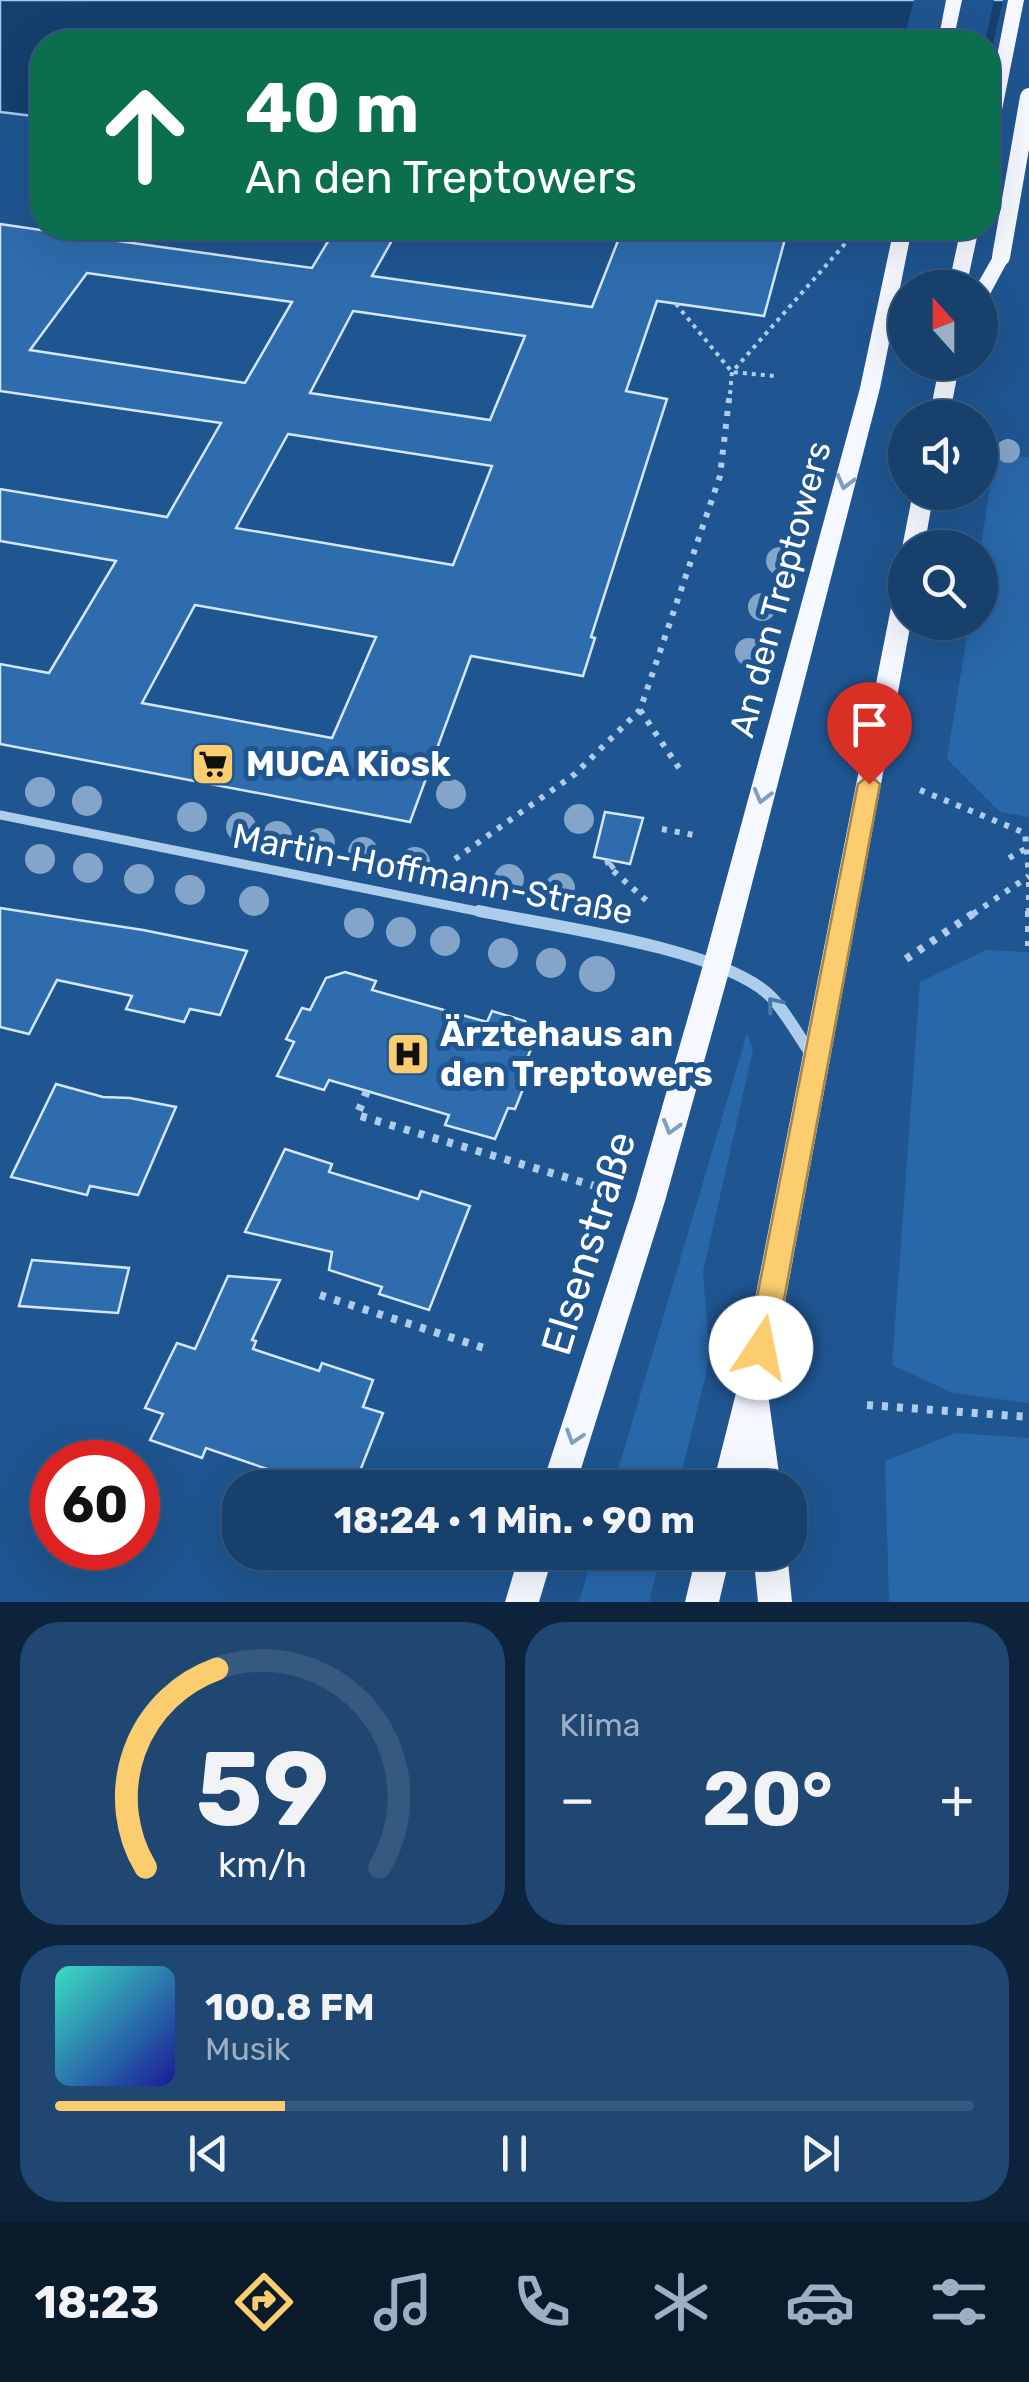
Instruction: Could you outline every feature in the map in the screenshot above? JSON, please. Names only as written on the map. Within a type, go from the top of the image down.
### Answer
[{"type":"main road","points":[[947,30],[954,0]]},
{"type":"main road","points":[[1000,80],[1016,0]]},
{"type":"main road","points":[[994,270],[1001,257],[1029,96]]},
{"type":"main road","name":"An den Treptowers","points":[[717,966],[870,388],[901,240]]},
{"type":"main road","points":[[961,270],[968,240]]},
{"type":"main road","points":[[734,1470],[754,1384],[896,640]]},
{"type":"main road","name":"Elsenstraße","points":[[564,1470],[650,1202],[717,966]]},
{"type":"main road","points":[[754,1384],[762,1470]]},
{"type":"main road","points":[[522,1602],[532,1570]]},
{"type":"main road","points":[[702,1602],[710,1570]]},
{"type":"main road","points":[[772,1570],[775,1602]]},
{"type":"street","name":"Martin-Hoffmann-Straße","points":[[0,815],[632,942],[717,966],[767,992],[816,1060]]},
{"type":"path","points":[[455,859],[576,774],[640,710],[720,476],[732,372],[845,240]]},
{"type":"path","points":[[676,304],[732,372],[774,376]]},
{"type":"path","points":[[640,710],[679,768]]},
{"type":"path","points":[[920,790],[1025,833],[1029,946]]},
{"type":"path","points":[[662,829],[698,836]]},
{"type":"path","points":[[1010,848],[1028,848]]},
{"type":"path","points":[[1008,858],[1028,848]]},
{"type":"path","points":[[618,862],[609,864],[647,901]]},
{"type":"path","points":[[906,958],[1029,878]]},
{"type":"path","points":[[368,1091],[357,1115],[650,1202]]},
{"type":"path","points":[[320,1295],[484,1348]]},
{"type":"path","points":[[867,1405],[1029,1417]]},
{"type":"shaded area","points":[[0,0],[1029,0],[1000,105],[1000,30],[30,30],[30,116],[0,112]]},
{"type":"shaded area","points":[[998,456],[1029,457],[1029,817],[1000,812],[947,759],[966,640],[998,640],[998,530],[983,530],[986,510],[998,510]]},
{"type":"shaded area","points":[[986,950],[1029,952],[1029,1403],[953,1393],[892,1365],[920,982]]},
{"type":"shaded area","points":[[747,1033],[753,1050],[703,1272],[709,1349],[706,1374],[682,1470],[618,1470]]},
{"type":"shaded area","points":[[956,1433],[1029,1438],[1029,1602],[889,1602],[885,1461]]},
{"type":"shaded area","points":[[588,1570],[657,1570],[649,1602],[579,1602]]},
{"type":"pier","points":[[914,0],[994,0],[988,30],[906,30]]},
{"type":"pier","points":[[1003,0],[1029,0],[1029,158],[1000,154],[1000,30],[996,30]]},
{"type":"building","points":[[0,224],[30,228],[30,240],[111,240],[312,268],[329,240],[392,240],[372,276],[592,307],[618,240],[785,240],[764,316],[657,301],[626,391],[667,399],[591,637],[595,638],[583,676],[471,656],[410,822],[0,744],[0,664],[49,673],[116,561],[0,541],[0,489],[167,517],[221,423],[0,391]],"holes":[[[87,273],[292,302],[245,383],[30,350]],[[353,311],[525,336],[490,420],[310,393]],[[288,434],[492,466],[453,565],[236,528]],[[195,605],[376,637],[332,738],[142,703]]]},
{"type":"building","points":[[605,812],[643,818],[630,864],[594,857]]},
{"type":"building","points":[[0,908],[247,951],[220,1015],[190,1009],[184,1022],[126,1009],[132,996],[57,980],[29,1034],[0,1027]]},
{"type":"building","name":"Ärztehaus an den Treptowers","points":[[345,972],[376,981],[372,990],[487,1022],[492,1011],[525,1021],[536,1036],[522,1072],[529,1074],[515,1109],[508,1108],[495,1139],[445,1125],[449,1115],[329,1080],[324,1090],[277,1076],[294,1042],[286,1039],[302,1008],[310,1010],[326,978]]},
{"type":"building","points":[[56,1084],[103,1097],[176,1107],[138,1195],[90,1186],[87,1195],[11,1177]]},
{"type":"building","points":[[285,1149],[332,1164],[329,1172],[418,1199],[421,1191],[470,1206],[429,1310],[379,1294],[382,1287],[329,1270],[332,1252],[245,1232]]},
{"type":"building","points":[[32,1260],[129,1268],[118,1313],[19,1306]]},
{"type":"building","points":[[228,1276],[280,1280],[252,1340],[256,1341],[253,1349],[319,1371],[322,1363],[373,1380],[363,1407],[383,1413],[360,1470],[270,1470],[206,1448],[202,1458],[160,1443],[160,1440],[150,1440],[163,1414],[145,1408],[177,1343],[195,1349]]},
{"type":"place","name":"MUCA Kiosk","points":[[213,764]]},
{"type":"place","name":"Ärztehaus an den Treptowers","points":[[408,1054]]},
{"type":"route","points":[[761,1348],[869,784]]}]
